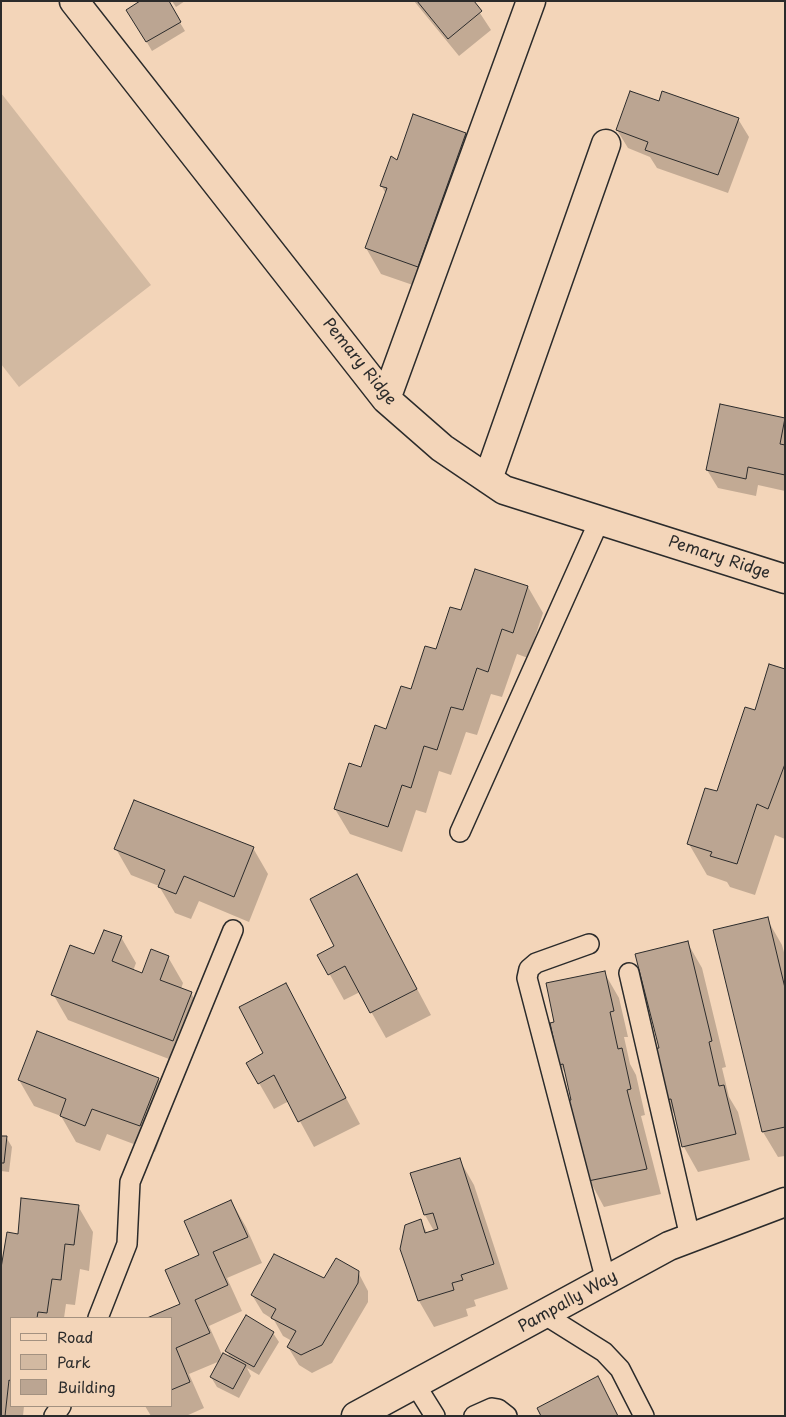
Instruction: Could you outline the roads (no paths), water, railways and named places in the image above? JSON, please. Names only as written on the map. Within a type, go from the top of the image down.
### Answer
[{"type":"street","name":"Pemary Ridge","points":[[74,1],[386,399],[442,448],[504,490],[785,579]]},
{"type":"street","points":[[386,399],[531,1]]},
{"type":"street","points":[[488,479],[606,144]]},
{"type":"street","name":"Pampally Way","points":[[356,1416],[690,1237],[785,1202]]},
{"type":"lane","points":[[460,832],[600,519]]},
{"type":"lane","points":[[98,1317],[127,1244],[130,1182],[233,930]]},
{"type":"lane","points":[[589,944],[536,963],[529,969],[527,978],[606,1281]]},
{"type":"lane","points":[[629,973],[690,1237]]},
{"type":"lane","points":[[545,1315],[604,1352],[620,1369],[644,1416]]},
{"type":"lane","points":[[415,1384],[435,1416]]},
{"type":"lane","points":[[474,1416],[492,1408],[498,1409],[507,1416]]}]
